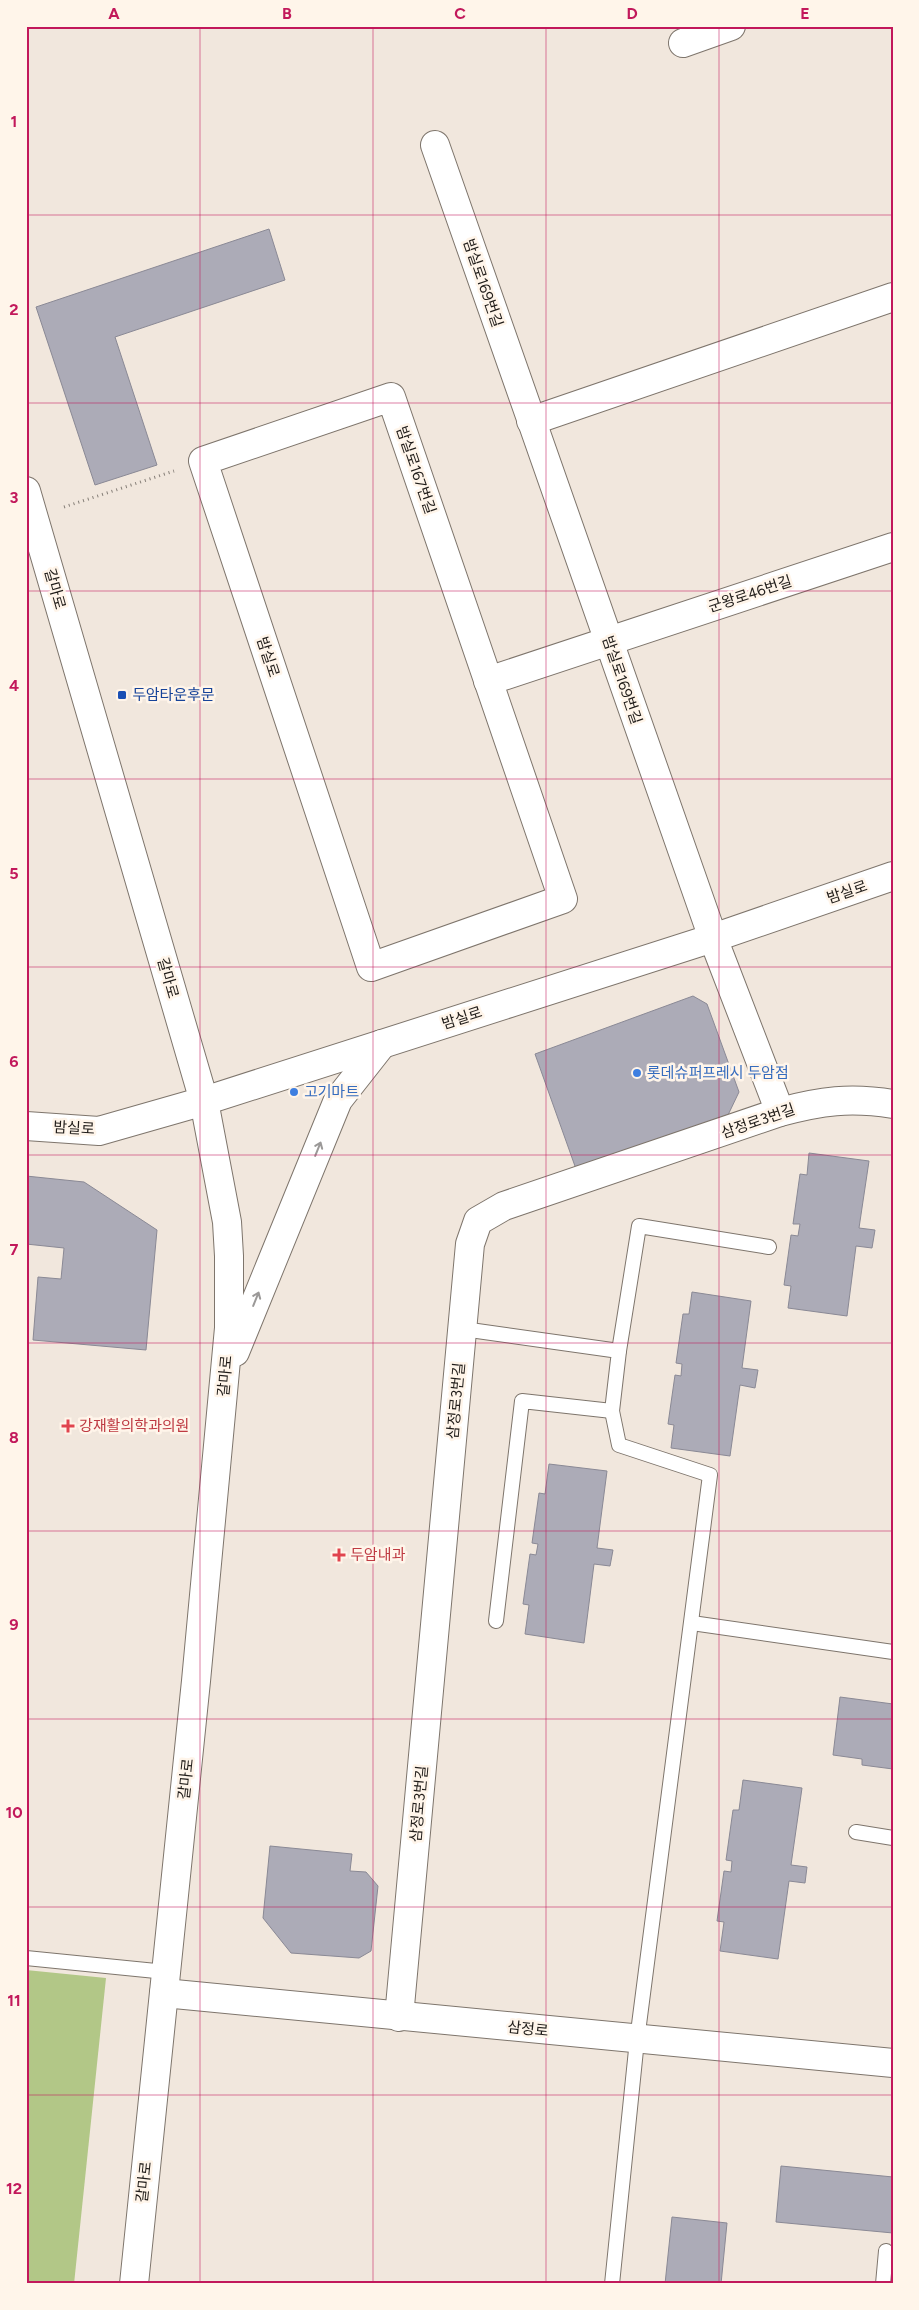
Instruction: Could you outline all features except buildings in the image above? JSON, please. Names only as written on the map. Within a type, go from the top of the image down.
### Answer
[{"type":"street","points":[[683,43],[732,26]]},
{"type":"street","name":"밤실로169번길","points":[[435,145],[713,938],[780,1112]]},
{"type":"street","points":[[532,421],[893,297]]},
{"type":"street","name":"밤실로167번길","points":[[204,461],[391,397],[563,899]]},
{"type":"street","name":"밤실로","points":[[204,461],[371,967],[563,899]]},
{"type":"street","name":"갈마로","points":[[26,490],[204,1101],[226,1222],[230,1294],[224,1376],[134,2284]]},
{"type":"street","name":"군왕로46번길","points":[[488,681],[893,547]]},
{"type":"street","name":"밤실로","points":[[26,1126],[99,1131],[204,1101],[713,938],[893,876]]},
{"type":"street","points":[[224,1376],[338,1100],[382,1044]]},
{"type":"street","name":"삼정로3번길","points":[[399,2017],[470,1244],[478,1221],[504,1206],[780,1112],[817,1102],[867,1101],[893,1104]]},
{"type":"street","name":"삼정로","points":[[165,1983],[399,2017],[893,2063]]},
{"type":"lane","points":[[612,2284],[637,2040],[710,1475],[618,1445],[612,1411],[619,1351],[639,1226],[769,1247]]},
{"type":"lane","points":[[463,1329],[619,1351]]},
{"type":"lane","points":[[496,1621],[522,1401],[612,1411]]},
{"type":"lane","points":[[692,1623],[893,1652]]},
{"type":"lane","points":[[856,1832],[893,1838]]},
{"type":"lane","points":[[26,1958],[165,1983]]},
{"type":"lane","points":[[882,2284],[886,2251]]},
{"type":"path","points":[[34,518],[204,461]]},
{"type":"green space","points":[[26,1970],[106,1978],[74,2284],[26,2284]]},
{"type":"place","name":"두암타운후문","points":[[122,695]]},
{"type":"place","name":"롯데슈퍼프레시 두암점","points":[[637,1073]]},
{"type":"place","name":"고기마트","points":[[294,1092]]},
{"type":"place","name":"강재활의학과의원","points":[[68,1426]]},
{"type":"place","name":"두암내과","points":[[339,1555]]}]
